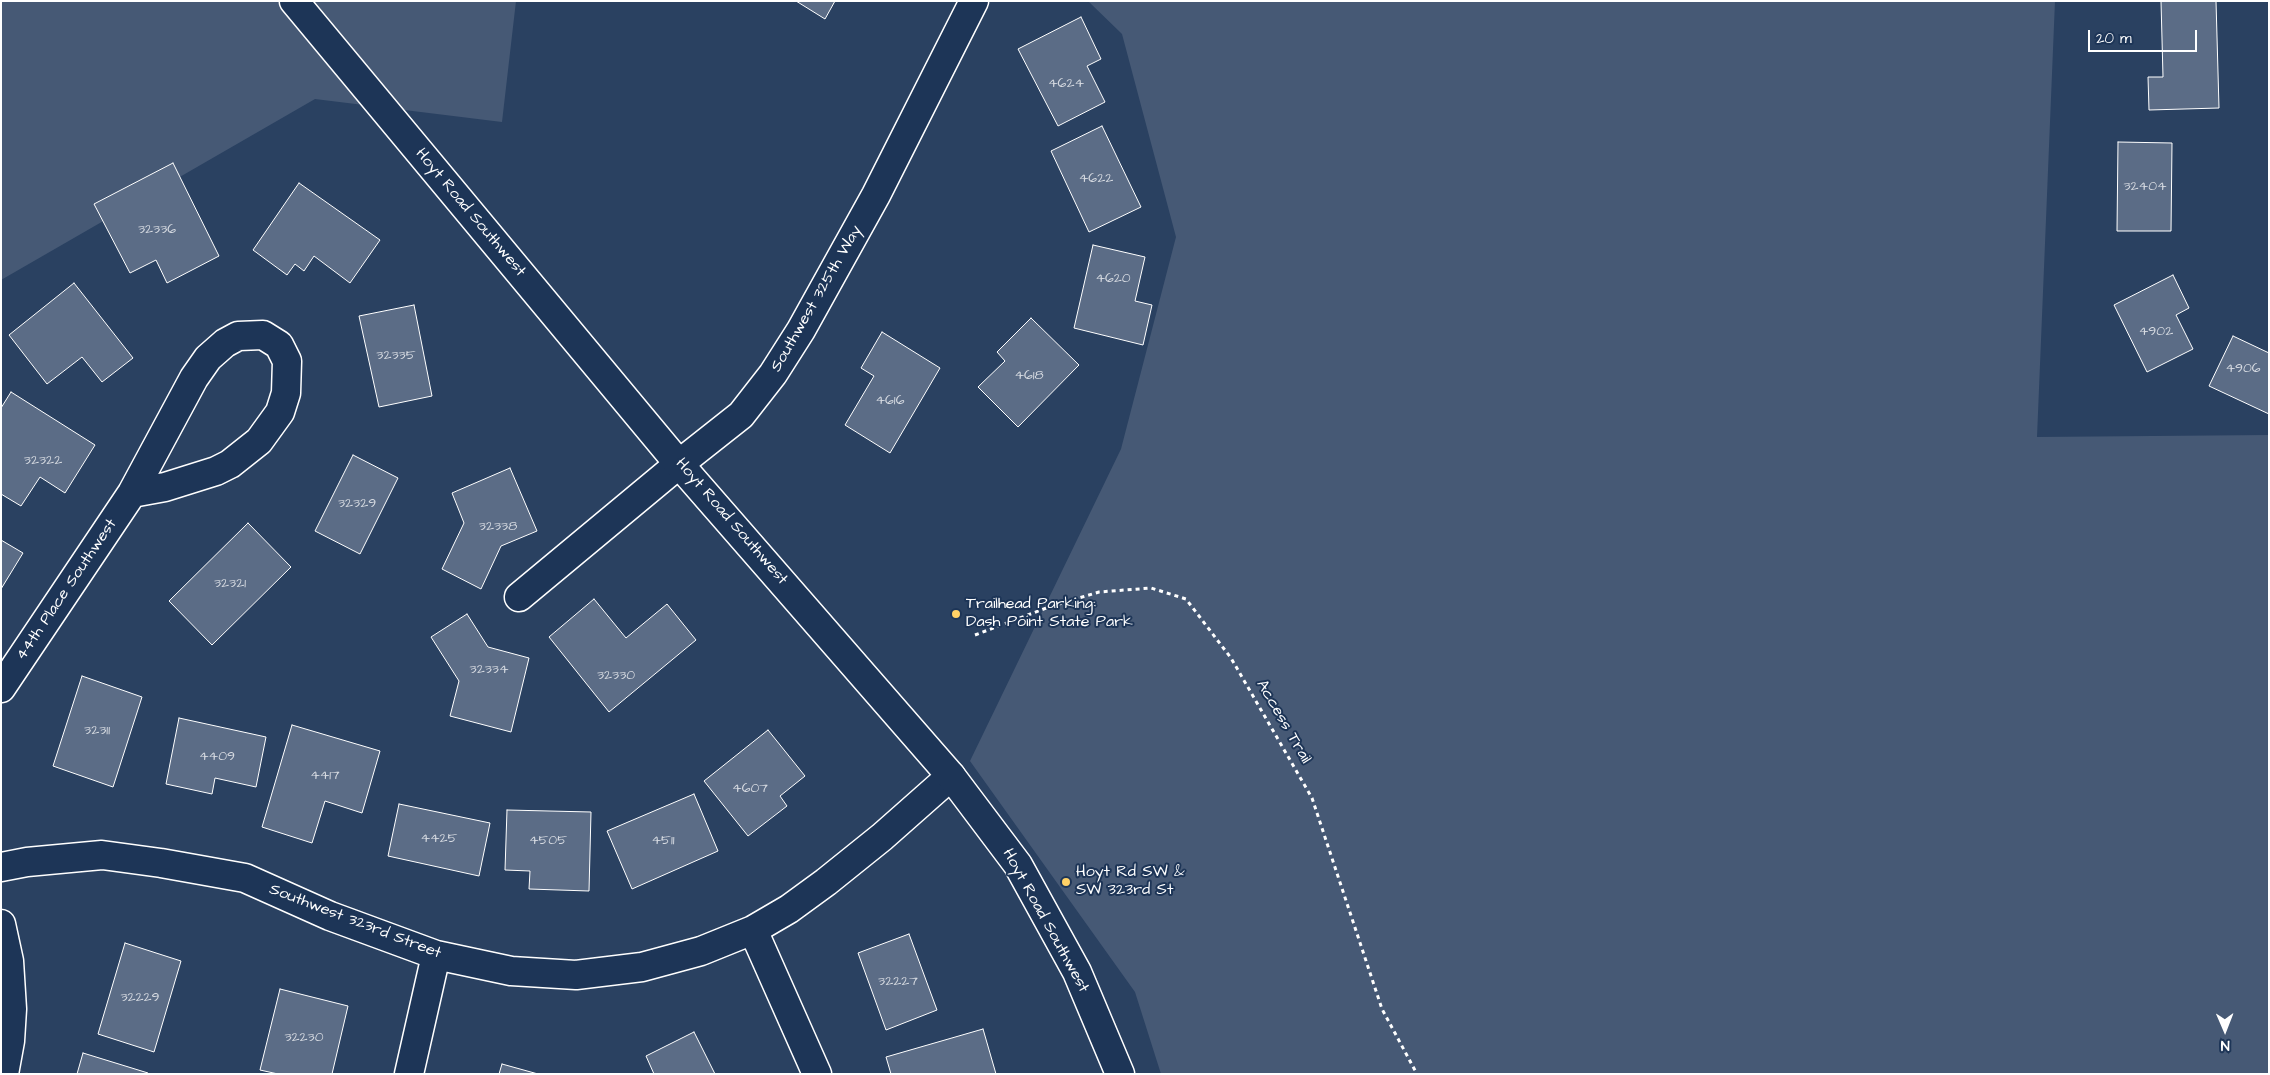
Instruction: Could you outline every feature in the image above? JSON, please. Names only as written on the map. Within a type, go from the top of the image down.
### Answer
[{"type":"street","name":"Hoyt Road Southwest","points":[[294,1],[679,464],[951,776],[1018,865],[1077,972],[1120,1074]]},
{"type":"street","name":"Southwest 325th Way","points":[[519,597],[741,415],[778,367],[801,330],[876,195],[974,1]]},
{"type":"street","name":"44th Place Southwest","points":[[1,688],[132,492],[194,378],[208,358],[225,343],[244,335],[263,335],[280,345],[287,361],[286,393],[280,412],[259,441],[230,464],[216,471],[165,487],[132,492]]},
{"type":"street","name":"Southwest 323rd Street","points":[[1,867],[27,862],[102,855],[161,863],[244,878],[330,916],[436,955],[511,971],[576,975],[642,968],[701,951],[753,930],[789,909],[826,882],[882,838],[951,776]]},
{"type":"street","points":[[1,924],[9,961],[12,1009],[10,1041],[4,1074]]},
{"type":"street","points":[[753,930],[817,1074]]},
{"type":"street","points":[[409,1074],[436,955]]},
{"type":"path","name":"Access Trail","points":[[975,635],[1049,607],[1099,592],[1151,588],[1186,599],[1231,658],[1312,798],[1382,1009],[1417,1074]]},
{"type":"shaded area","points":[[1,1],[516,1],[502,122],[315,99],[1,280]]},
{"type":"shaded area","points":[[1088,1],[2055,1],[2037,437],[2269,435],[2269,1074],[1161,1074],[1135,992],[970,761],[1121,449],[1176,237],[1122,34]]},
{"type":"building","points":[[796,1],[835,1],[825,19]]},
{"type":"building","points":[[2161,1],[2216,1],[2219,108],[2149,110],[2148,77],[2163,77]]},
{"type":"building","points":[[1081,17],[1101,59],[1087,66],[1105,102],[1058,126],[1018,49]]},
{"type":"building","points":[[1102,126],[1141,207],[1089,232],[1051,151]]},
{"type":"building","points":[[2118,142],[2172,143],[2171,231],[2117,231]]},
{"type":"building","points":[[173,163],[219,256],[167,283],[156,260],[130,273],[94,204]]},
{"type":"building","points":[[299,183],[380,240],[350,283],[314,256],[304,271],[295,264],[287,275],[253,250]]},
{"type":"building","points":[[1093,245],[1145,257],[1135,301],[1152,305],[1143,345],[1074,328]]},
{"type":"building","points":[[2173,275],[2189,308],[2176,315],[2193,349],[2147,372],[2114,305]]},
{"type":"building","points":[[74,283],[133,358],[102,382],[82,357],[47,384],[9,335]]},
{"type":"building","points":[[414,305],[432,396],[379,407],[359,316]]},
{"type":"building","points":[[1031,318],[1079,365],[1018,427],[978,387],[1005,361],[997,352]]},
{"type":"building","points":[[882,332],[940,368],[890,453],[845,425],[874,376],[861,368]]},
{"type":"building","points":[[2233,336],[2269,353],[2269,414],[2209,386]]},
{"type":"building","points":[[11,392],[95,445],[65,493],[40,477],[21,506],[1,494],[1,408]]},
{"type":"building","points":[[353,455],[398,478],[360,554],[315,531]]},
{"type":"building","points":[[510,468],[537,531],[501,546],[481,589],[442,569],[464,523],[452,493]]},
{"type":"building","points":[[248,523],[291,567],[212,645],[169,601]]},
{"type":"building","points":[[1,540],[23,553],[1,589]]},
{"type":"building","points":[[594,599],[626,638],[667,604],[696,640],[609,712],[549,637]]},
{"type":"building","points":[[467,614],[488,647],[529,658],[511,732],[450,716],[459,681],[431,637]]},
{"type":"building","points":[[82,676],[142,697],[113,787],[53,766]]},
{"type":"building","points":[[179,718],[266,737],[256,787],[215,778],[212,794],[166,784]]},
{"type":"building","points":[[292,725],[380,751],[362,813],[325,801],[312,843],[262,827]]},
{"type":"building","points":[[768,730],[805,776],[780,796],[787,806],[748,836],[704,781]]},
{"type":"building","points":[[694,794],[718,851],[632,889],[607,831]]},
{"type":"building","points":[[399,804],[490,823],[479,876],[388,856]]},
{"type":"building","points":[[507,810],[591,812],[589,891],[529,889],[530,871],[505,870]]},
{"type":"building","points":[[909,934],[937,1010],[886,1030],[858,953]]},
{"type":"building","points":[[125,943],[181,961],[154,1052],[98,1034]]},
{"type":"building","points":[[280,989],[348,1006],[332,1074],[278,1074],[260,1070]]},
{"type":"building","points":[[983,1029],[996,1074],[891,1074],[886,1057]]},
{"type":"building","points":[[694,1032],[715,1074],[654,1074],[646,1056]]},
{"type":"building","points":[[83,1053],[148,1073],[148,1074],[77,1074]]},
{"type":"building","points":[[502,1064],[538,1074],[499,1074]]},
{"type":"place","name":"Trailhead Parking: Dash Point State Park","points":[[956,614]]},
{"type":"place","name":"Hoyt Rd SW & SW 323rd St","points":[[1066,882]]}]
